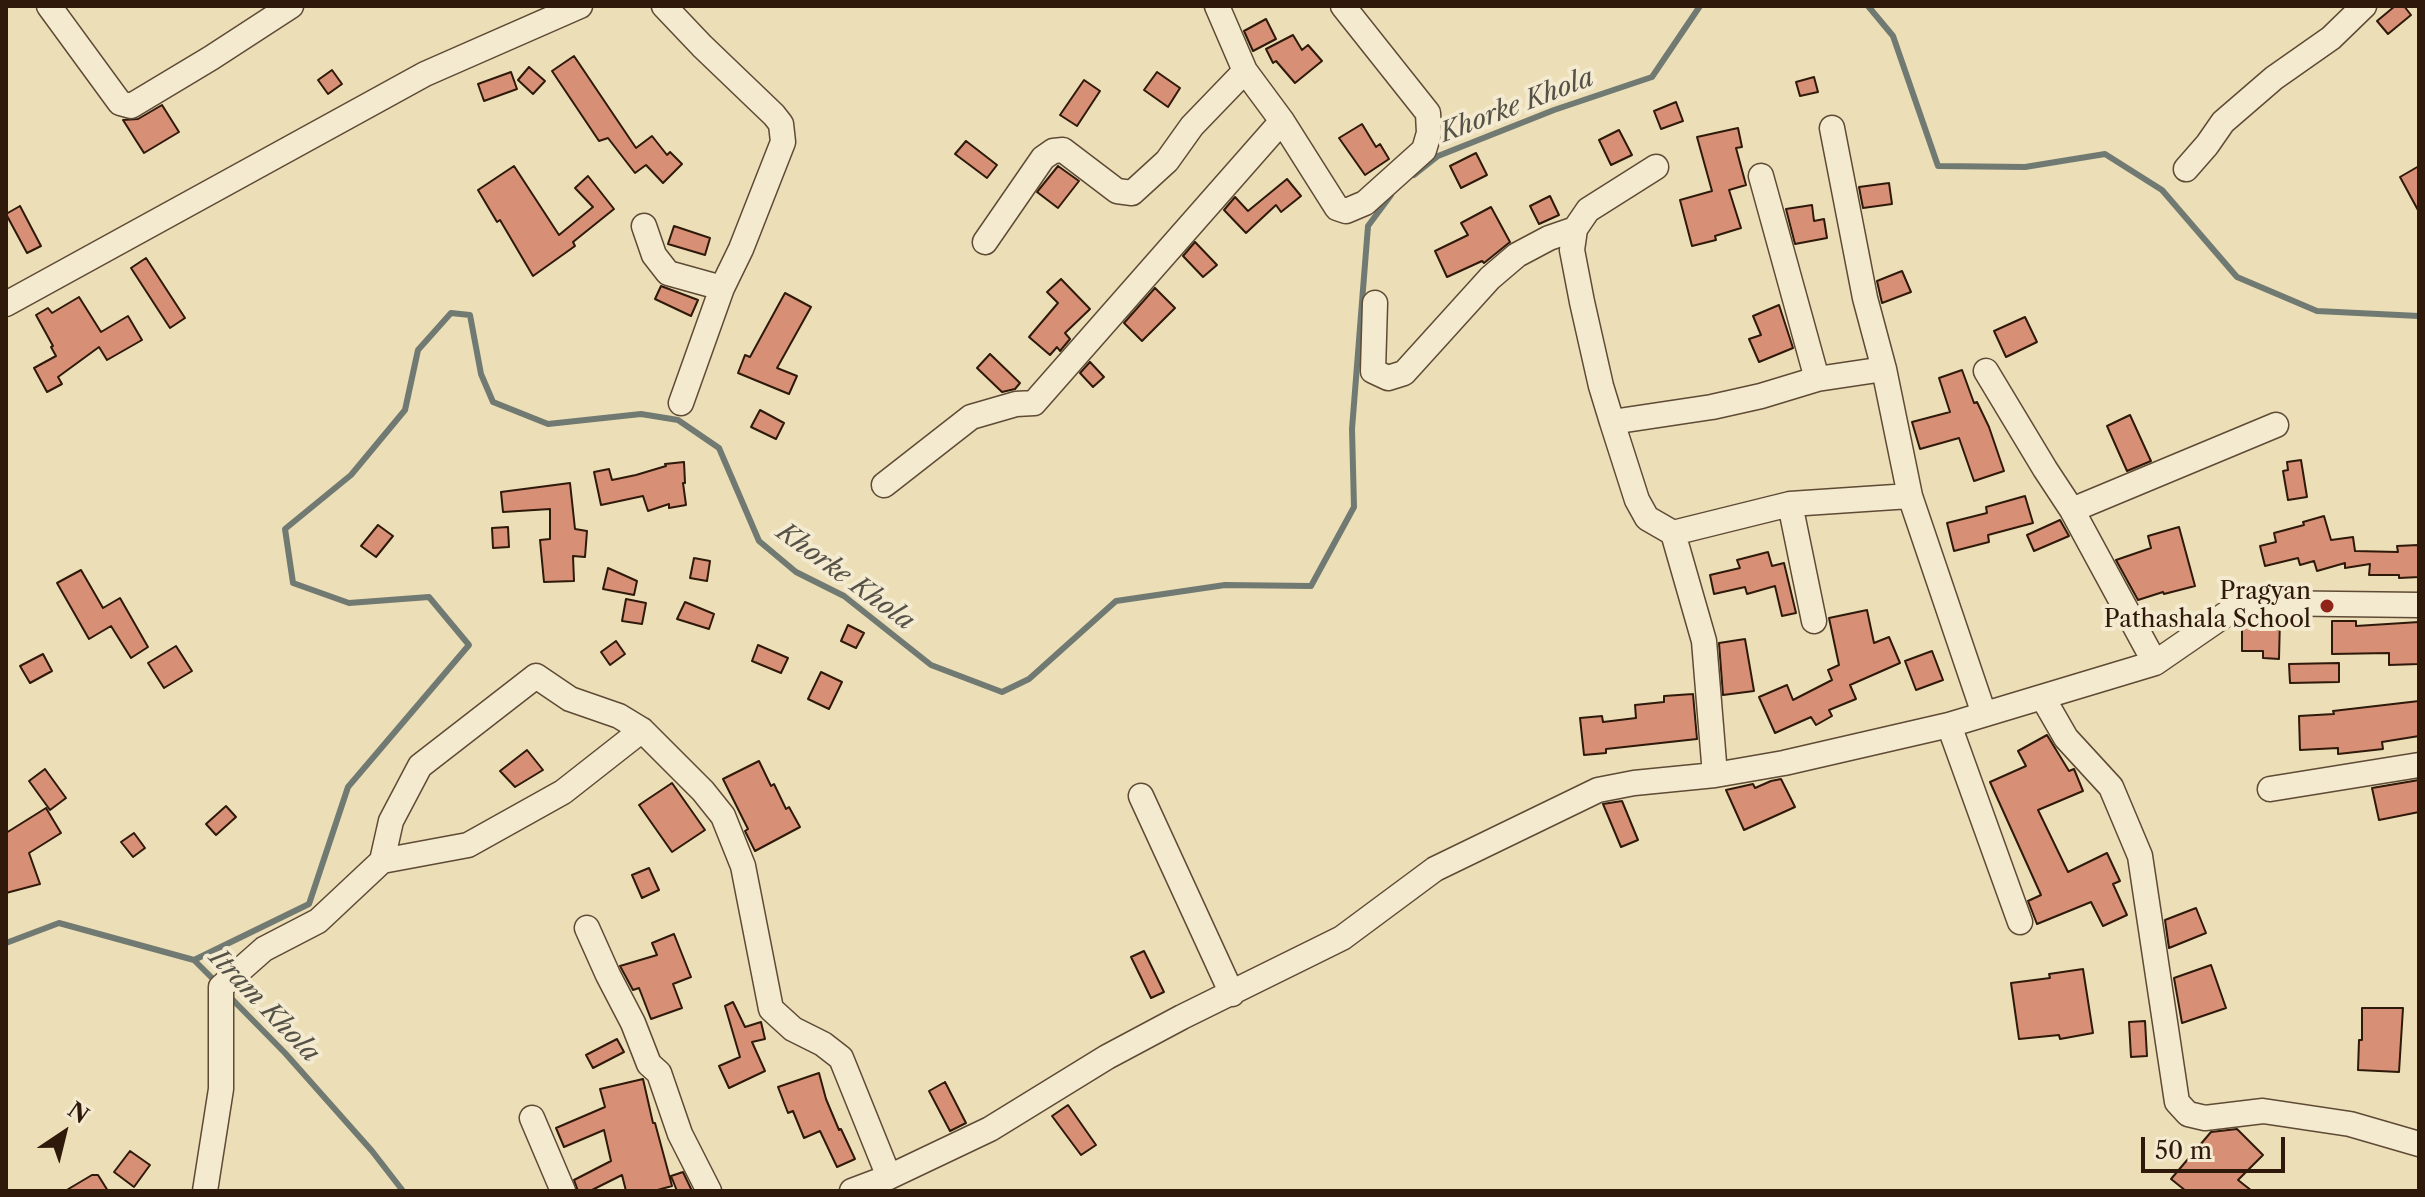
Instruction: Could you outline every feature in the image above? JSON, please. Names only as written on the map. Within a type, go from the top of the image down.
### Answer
[{"type":"street","points":[[49,6],[120,103],[131,106],[291,6]]},
{"type":"street","points":[[6,304],[425,74],[580,6]]},
{"type":"street","points":[[664,6],[781,124],[783,142],[741,249],[722,288],[681,403]]},
{"type":"street","points":[[1217,6],[1245,71],[1282,121],[1337,208],[1346,211],[1365,203],[1424,150],[1429,133],[1428,113],[1343,6]]},
{"type":"street","points":[[2186,169],[2223,122],[2274,78],[2331,38],[2364,6]]},
{"type":"street","points":[[985,242],[1043,158],[1053,151],[1063,150],[1117,191],[1132,193],[1167,161],[1192,126],[1245,71]]},
{"type":"street","points":[[884,485],[971,417],[1016,404],[1034,403],[1282,121]]},
{"type":"street","points":[[1832,128],[1865,298],[1884,369],[1910,496],[1984,714]]},
{"type":"street","points":[[1656,167],[1588,210],[1575,229],[1572,250],[1601,386],[1637,500],[1647,518],[1673,533],[1790,504],[1910,496]]},
{"type":"street","points":[[1761,176],[1817,379]]},
{"type":"street","points":[[644,226],[654,255],[668,273],[722,288]]},
{"type":"street","points":[[1375,303],[1373,371],[1388,378],[1404,373],[1490,278],[1517,255],[1549,238],[1575,229]]},
{"type":"street","points":[[1612,422],[1712,407],[1817,379],[1884,369]]},
{"type":"street","points":[[1986,371],[2072,510],[2155,663]]},
{"type":"street","points":[[2072,510],[2276,425]]},
{"type":"street","points":[[1790,504],[1814,621]]},
{"type":"street","points":[[1673,533],[1704,641],[1715,775]]},
{"type":"street","points":[[852,1191],[990,1129],[1107,1057],[1342,938],[1435,869],[1598,790],[1784,763],[1949,725],[2155,663],[2229,612],[2260,603],[2419,605]]},
{"type":"street","points":[[382,861],[391,821],[420,766],[536,676],[570,699],[619,716],[642,730],[703,791],[723,816],[743,866],[771,1009],[793,1029],[823,1044],[841,1058],[889,1177]]},
{"type":"street","points":[[2043,698],[2066,738],[2111,787],[2140,856],[2177,1102],[2188,1114],[2205,1118],[2263,1111],[2350,1124],[2419,1144]]},
{"type":"street","points":[[1949,725],[2020,922]]},
{"type":"street","points":[[205,1191],[221,1089],[221,987],[264,949],[318,921],[382,861],[468,845],[563,792],[642,730]]},
{"type":"street","points":[[2270,789],[2419,765]]},
{"type":"street","points":[[1141,796],[1232,994]]},
{"type":"street","points":[[587,928],[633,1023],[649,1064],[659,1073],[680,1134],[709,1191]]},
{"type":"street","points":[[532,1118],[563,1191]]},
{"type":"building","points":[[2395,6],[2404,6],[2411,15],[2388,34],[2377,21]]},
{"type":"building","points":[[1266,19],[1276,39],[1253,51],[1244,31]]},
{"type":"building","points":[[1293,35],[1302,50],[1308,45],[1322,61],[1295,83],[1276,61],[1273,63],[1266,49]]},
{"type":"building","points":[[574,56],[636,148],[652,136],[667,155],[670,152],[682,164],[663,183],[646,165],[635,173],[608,138],[599,141],[552,71]]},
{"type":"building","points":[[529,67],[545,81],[533,94],[518,80]]},
{"type":"building","points":[[332,70],[342,84],[328,94],[318,80]]},
{"type":"building","points":[[511,72],[517,89],[484,101],[478,84]]},
{"type":"building","points":[[1157,72],[1180,88],[1168,107],[1144,90]]},
{"type":"building","points":[[1814,77],[1818,92],[1800,96],[1796,82]]},
{"type":"building","points":[[1084,80],[1100,91],[1077,126],[1060,115]]},
{"type":"building","points":[[1676,102],[1683,121],[1661,129],[1654,111]]},
{"type":"building","points":[[162,105],[179,132],[144,153],[123,120],[138,119]]},
{"type":"building","points":[[1362,124],[1376,147],[1380,144],[1389,159],[1365,175],[1339,138]]},
{"type":"building","points":[[1738,128],[1742,147],[1736,148],[1746,185],[1729,190],[1741,228],[1715,236],[1716,240],[1692,246],[1680,200],[1712,191],[1697,137]]},
{"type":"building","points":[[1619,130],[1632,155],[1611,165],[1599,140]]},
{"type":"building","points":[[966,141],[997,165],[987,178],[955,154]]},
{"type":"building","points":[[1476,153],[1487,175],[1461,188],[1450,166]]},
{"type":"building","points":[[514,166],[559,235],[593,207],[575,188],[588,176],[614,209],[573,242],[575,246],[533,276],[478,190]]},
{"type":"building","points":[[1058,166],[1079,181],[1058,208],[1037,192]]},
{"type":"building","points":[[2419,166],[2419,212],[2400,177]]},
{"type":"building","points":[[1287,179],[1301,196],[1281,212],[1276,205],[1246,233],[1224,210],[1235,197],[1248,211]]},
{"type":"building","points":[[1889,183],[1892,204],[1863,208],[1859,187]]},
{"type":"building","points":[[1550,196],[1559,215],[1539,224],[1530,206]]},
{"type":"building","points":[[1812,205],[1814,221],[1824,219],[1827,238],[1795,244],[1786,209]]},
{"type":"building","points":[[20,206],[41,246],[27,253],[6,214]]},
{"type":"building","points":[[1491,207],[1510,242],[1484,263],[1482,261],[1447,277],[1435,251],[1468,235],[1461,223]]},
{"type":"building","points":[[674,226],[710,238],[705,255],[668,244]]},
{"type":"building","points":[[1195,242],[1217,265],[1203,277],[1183,256]]},
{"type":"building","points":[[146,258],[185,318],[170,328],[131,268]]},
{"type":"building","points":[[1902,271],[1911,292],[1882,303],[1877,281]]},
{"type":"building","points":[[1061,279],[1090,309],[1065,333],[1070,339],[1060,351],[1057,347],[1050,355],[1029,337],[1058,303],[1047,292]]},
{"type":"building","points":[[661,286],[698,300],[691,316],[655,299]]},
{"type":"building","points":[[1155,288],[1175,308],[1142,341],[1124,323]]},
{"type":"building","points":[[785,293],[811,307],[777,368],[797,376],[789,394],[738,373],[745,355],[750,357]]},
{"type":"building","points":[[79,297],[101,332],[128,316],[142,340],[107,360],[99,347],[58,377],[62,384],[47,392],[34,368],[56,356],[36,315],[48,308],[52,313]]},
{"type":"building","points":[[1779,305],[1793,348],[1759,362],[1749,339],[1761,335],[1753,316]]},
{"type":"building","points":[[2025,317],[2037,342],[2006,357],[1994,331]]},
{"type":"building","points":[[990,354],[1020,383],[1015,389],[1002,392],[977,368]]},
{"type":"building","points":[[1090,362],[1104,377],[1093,387],[1080,373]]},
{"type":"building","points":[[1962,370],[1974,403],[1977,402],[1989,427],[2004,471],[1974,481],[1959,438],[1920,449],[1912,422],[1950,412],[1939,378]]},
{"type":"building","points":[[760,410],[784,423],[776,439],[751,427]]},
{"type":"building","points":[[2130,415],[2151,461],[2127,471],[2107,426]]},
{"type":"building","points":[[2301,460],[2307,497],[2288,500],[2283,471],[2288,470],[2287,462]]},
{"type":"building","points":[[684,462],[686,505],[669,508],[669,504],[648,511],[643,496],[601,505],[594,472],[609,469],[612,480],[665,464]]},
{"type":"building","points":[[570,483],[575,529],[587,531],[585,557],[573,556],[574,581],[544,582],[540,540],[550,539],[550,509],[503,512],[501,492]]},
{"type":"building","points":[[2025,496],[2033,523],[1988,535],[1989,542],[1954,551],[1947,523],[1987,513],[1986,507]]},
{"type":"building","points":[[2324,516],[2331,540],[2353,537],[2355,551],[2398,552],[2397,546],[2418,545],[2419,577],[2369,575],[2370,564],[2345,568],[2345,563],[2317,571],[2314,561],[2300,565],[2298,558],[2265,566],[2260,546],[2276,542],[2274,533]]},
{"type":"building","points":[[2060,520],[2069,536],[2034,551],[2027,535]]},
{"type":"building","points":[[378,525],[393,536],[376,557],[361,546]]},
{"type":"building","points":[[508,527],[509,547],[493,548],[492,528]]},
{"type":"building","points":[[2179,527],[2195,586],[2138,600],[2116,560],[2151,548],[2148,536]]},
{"type":"building","points":[[1768,552],[1772,566],[1784,563],[1796,613],[1782,616],[1775,586],[1747,594],[1745,587],[1714,594],[1710,575],[1740,568],[1737,560]]},
{"type":"building","points":[[694,558],[710,561],[707,581],[690,578]]},
{"type":"building","points":[[608,568],[637,581],[634,595],[603,589]]},
{"type":"building","points":[[81,570],[103,608],[120,598],[148,647],[131,658],[111,626],[89,639],[57,583]]},
{"type":"building","points":[[626,599],[646,603],[642,624],[622,621]]},
{"type":"building","points":[[685,602],[714,614],[709,629],[677,619]]},
{"type":"building","points":[[1867,610],[1874,643],[1889,637],[1900,663],[1850,685],[1856,699],[1829,710],[1832,716],[1816,725],[1811,717],[1775,733],[1759,697],[1787,685],[1793,700],[1832,680],[1828,670],[1839,665],[1829,618]]},
{"type":"building","points":[[2262,618],[2280,618],[2279,659],[2263,658],[2263,651],[2242,651],[2242,624]]},
{"type":"building","points":[[2332,621],[2356,621],[2356,626],[2419,622],[2419,664],[2389,665],[2389,653],[2332,654]]},
{"type":"building","points":[[848,625],[864,633],[856,648],[841,641]]},
{"type":"building","points":[[1745,639],[1754,691],[1723,695],[1719,643]]},
{"type":"building","points":[[616,641],[625,654],[610,665],[601,652]]},
{"type":"building","points":[[758,645],[788,658],[781,673],[752,661]]},
{"type":"building","points":[[176,646],[192,671],[164,688],[148,663]]},
{"type":"building","points":[[1932,651],[1943,680],[1916,690],[1905,661]]},
{"type":"building","points":[[43,654],[52,671],[30,683],[20,666]]},
{"type":"building","points":[[2339,663],[2339,682],[2290,683],[2289,664]]},
{"type":"building","points":[[821,672],[842,682],[829,709],[808,699]]},
{"type":"building","points":[[1693,694],[1697,739],[1606,749],[1606,753],[1584,755],[1580,718],[1602,716],[1603,722],[1636,718],[1635,705],[1664,702],[1664,696]]},
{"type":"building","points":[[2419,701],[2419,736],[2382,742],[2383,749],[2338,754],[2338,748],[2300,750],[2299,716]]},
{"type":"building","points":[[2047,735],[2069,771],[2074,769],[2083,791],[2038,810],[2068,872],[2107,853],[2120,881],[2113,884],[2127,915],[2103,926],[2091,902],[2037,924],[2028,901],[2041,895],[1990,782],[2026,766],[2018,751]]},
{"type":"building","points":[[527,750],[543,770],[515,787],[500,771]]},
{"type":"building","points":[[759,761],[771,786],[774,784],[786,809],[789,807],[800,827],[755,851],[745,831],[748,829],[723,779]]},
{"type":"building","points":[[45,769],[66,798],[50,810],[29,781]]},
{"type":"building","points":[[1781,779],[1795,807],[1744,830],[1726,790],[1753,784],[1755,788]]},
{"type":"building","points":[[2419,780],[2419,812],[2379,820],[2372,788]]},
{"type":"building","points":[[672,783],[705,830],[672,852],[639,805]]},
{"type":"building","points":[[1622,801],[1638,840],[1621,847],[1603,804]]},
{"type":"building","points":[[226,806],[236,817],[216,835],[206,824]]},
{"type":"building","points":[[46,808],[61,833],[29,853],[40,884],[6,893],[6,833]]},
{"type":"building","points":[[134,833],[145,848],[133,857],[121,842]]},
{"type":"building","points":[[649,868],[659,890],[642,898],[632,875]]},
{"type":"building","points":[[2196,908],[2206,933],[2169,948],[2165,920]]},
{"type":"building","points":[[674,934],[691,977],[673,984],[682,1008],[651,1019],[639,988],[633,990],[620,966],[657,955],[652,943]]},
{"type":"building","points":[[1144,951],[1164,992],[1151,998],[1131,957]]},
{"type":"building","points":[[2211,965],[2226,1008],[2182,1023],[2174,978]]},
{"type":"building","points":[[2083,969],[2093,1033],[2060,1039],[2059,1035],[2019,1039],[2011,983],[2050,978],[2049,974]]},
{"type":"building","points":[[733,1002],[745,1027],[761,1022],[765,1039],[752,1042],[765,1071],[729,1088],[719,1066],[740,1057],[725,1006]]},
{"type":"building","points":[[2362,1008],[2403,1008],[2399,1072],[2358,1070]]},
{"type":"building","points":[[2145,1021],[2147,1056],[2131,1057],[2129,1022]]},
{"type":"building","points":[[617,1039],[624,1052],[593,1068],[586,1055]]},
{"type":"building","points":[[819,1073],[826,1099],[855,1159],[837,1167],[820,1131],[804,1138],[793,1111],[788,1113],[778,1087]]},
{"type":"building","points":[[643,1079],[672,1186],[654,1191],[626,1191],[622,1175],[590,1191],[578,1191],[574,1180],[611,1161],[604,1130],[564,1147],[556,1128],[605,1107],[600,1089]]},
{"type":"building","points":[[945,1082],[966,1123],[950,1131],[929,1091]]},
{"type":"building","points":[[1068,1105],[1096,1145],[1081,1155],[1052,1116]]},
{"type":"building","points":[[2237,1129],[2263,1155],[2238,1180],[2252,1191],[2186,1191],[2171,1179],[2211,1132]]},
{"type":"building","points":[[130,1151],[150,1165],[134,1187],[114,1172]]},
{"type":"building","points":[[683,1172],[692,1191],[677,1191],[671,1176]]},
{"type":"building","points":[[92,1175],[98,1175],[108,1191],[65,1191]]},
{"type":"waterway","name":"Khorke Khola","points":[[1414,175],[1438,156],[1554,110],[1652,77],[1700,6]]},
{"type":"waterway","name":"Khorke Khola","points":[[1868,6],[1893,36],[1938,166],[2025,167],[2105,154],[2162,190],[2237,277],[2317,311],[2419,316]]},
{"type":"waterway","name":"Khorke Khola","points":[[194,960],[309,904],[348,787],[469,645],[429,597],[349,603],[293,583],[285,529],[351,475],[405,410],[418,350],[451,313],[470,315],[481,374],[493,402],[548,424],[641,414],[678,420],[719,448],[759,541],[796,572],[844,596],[931,665],[1002,692],[1029,679],[1116,601],[1225,585],[1311,586],[1354,507],[1352,429],[1368,226],[1391,195]]},
{"type":"waterway","name":"Itram Khola","points":[[6,943],[59,923],[194,960],[217,983]]},
{"type":"waterway","name":"Itram Khola","points":[[227,994],[285,1053],[372,1151],[403,1191]]},
{"type":"place","name":"Pragyan Pathashala School","points":[[2327,606]]}]
